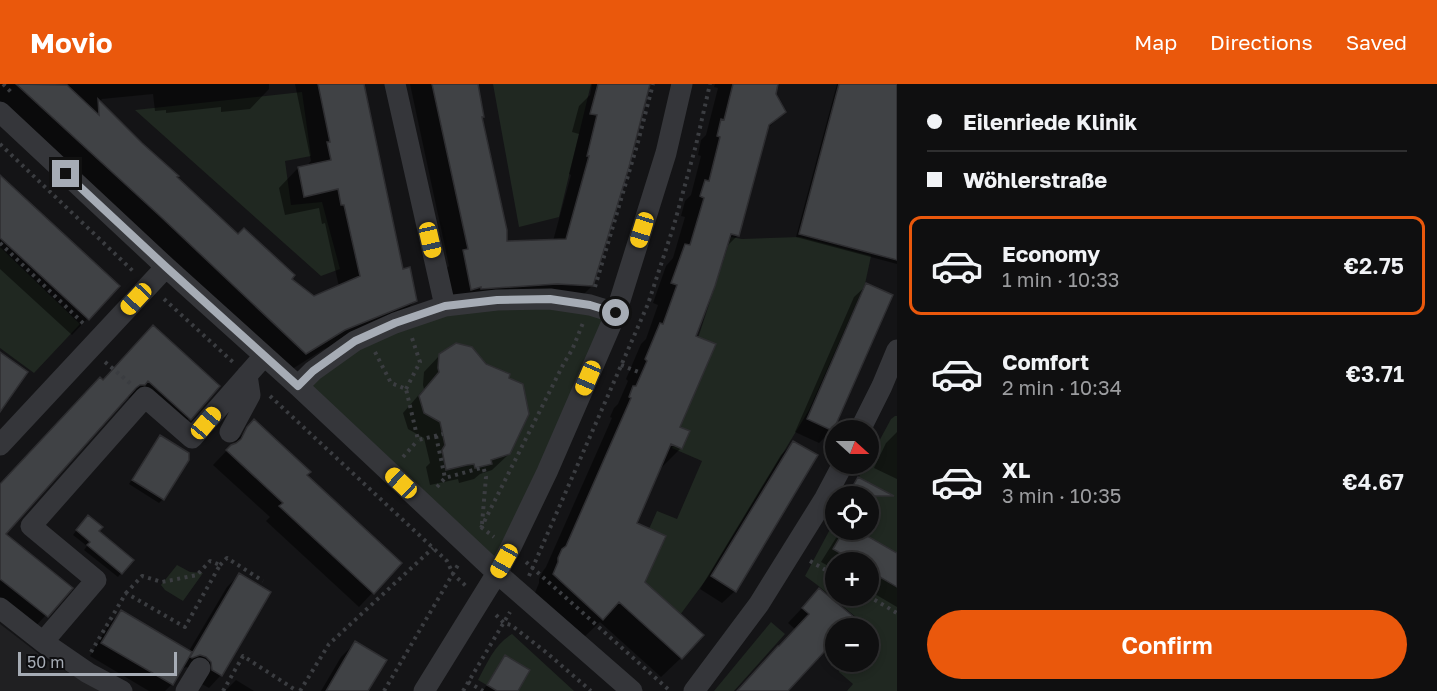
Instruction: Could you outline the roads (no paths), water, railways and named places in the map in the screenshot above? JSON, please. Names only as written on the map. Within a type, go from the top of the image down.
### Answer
[{"type":"street","points":[[395,84],[445,306]]},
{"type":"street","points":[[424,691],[510,549],[547,472],[616,313],[666,153],[682,84]]},
{"type":"street","points":[[0,112],[497,573],[632,691]]},
{"type":"street","points":[[0,443],[166,267]]},
{"type":"street","points":[[298,386],[313,371],[355,341],[445,306],[497,300],[550,299],[590,305],[616,313]]},
{"type":"street","points":[[868,420],[890,390],[897,350]]},
{"type":"street","points":[[43,642],[96,580],[31,526],[145,397],[192,438],[264,356]]},
{"type":"street","points":[[230,432],[250,395],[247,375]]},
{"type":"street","points":[[694,691],[759,604],[838,474]]},
{"type":"street","points":[[0,608],[81,668],[122,691]]},
{"type":"street","points":[[186,691],[200,668]]}]
